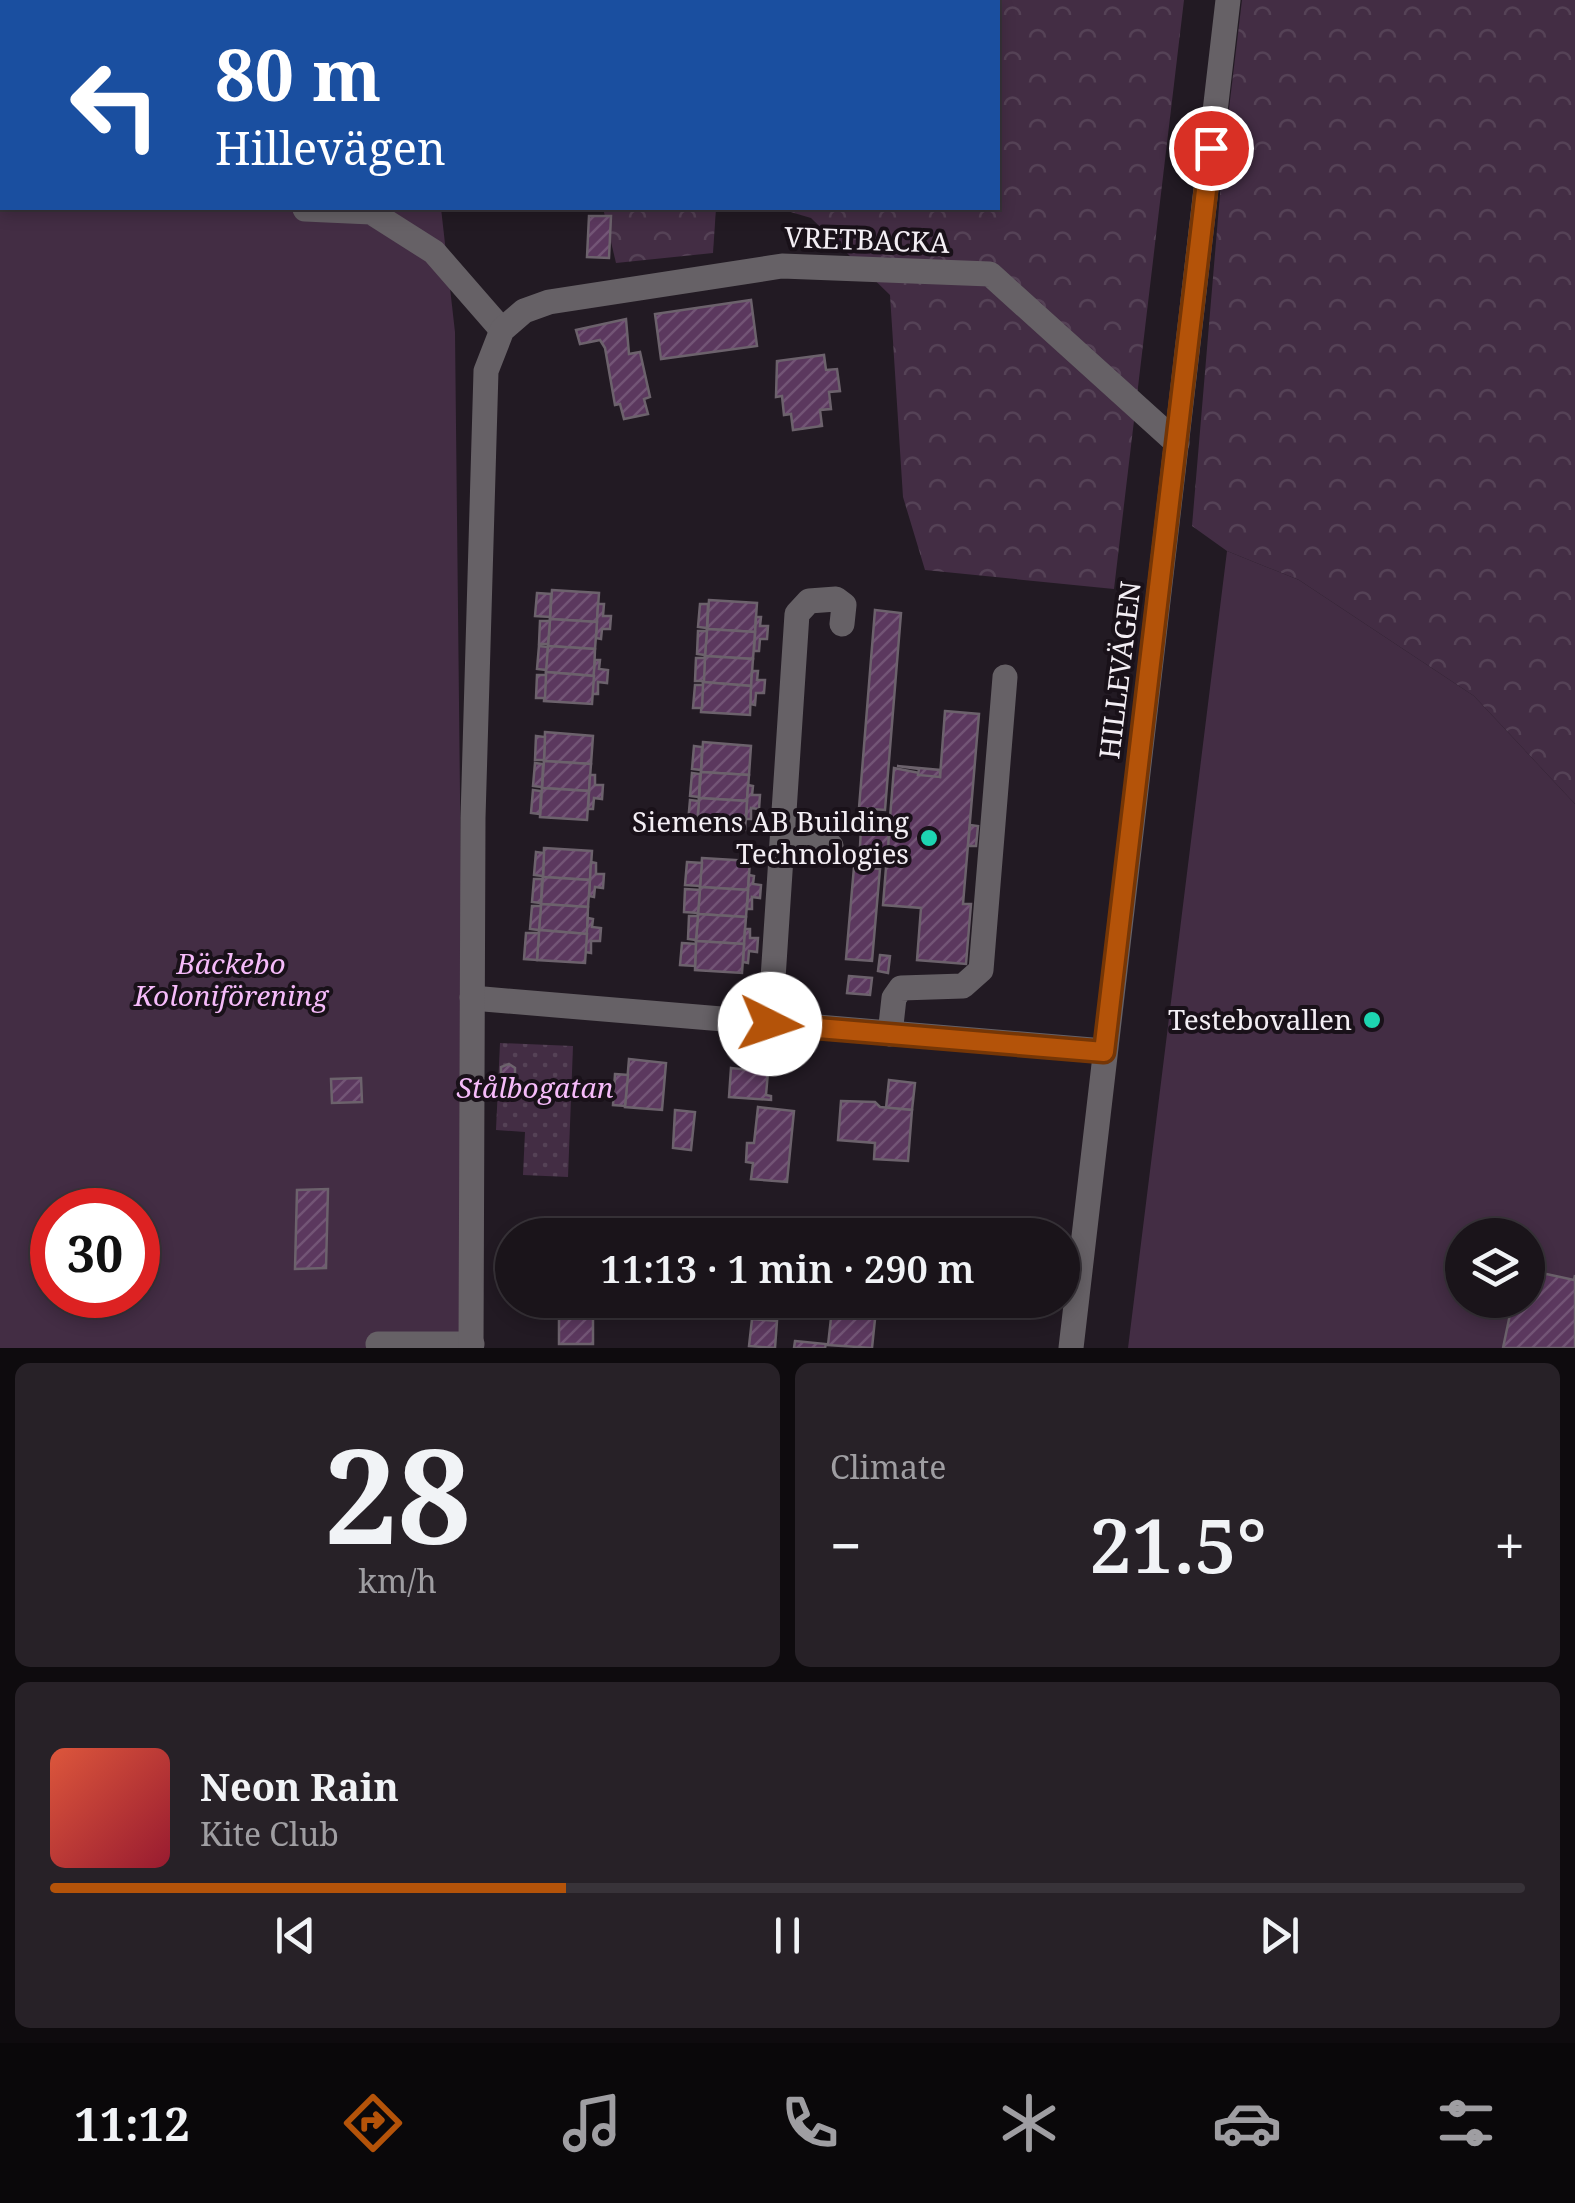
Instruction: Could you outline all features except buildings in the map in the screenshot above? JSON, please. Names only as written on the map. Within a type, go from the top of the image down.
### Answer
[{"type":"street","name":"HILLEVÄGEN","points":[[1071,1348],[1228,0]]},
{"type":"street","points":[[338,210],[371,212],[434,252],[502,330],[486,371],[481,460],[472,998],[472,1346],[378,1344]]},
{"type":"street","name":"VRETBACKA","points":[[502,330],[524,311],[549,302],[724,272],[826,264],[990,274],[1177,443]]},
{"type":"street","points":[[770,1024],[797,614],[810,601],[836,599],[844,605],[842,624]]},
{"type":"street","points":[[890,1034],[894,998],[901,988],[963,986],[981,970],[1004,677]]},
{"type":"street","points":[[784,842],[831,846]]},
{"type":"street","points":[[472,998],[1104,1052]]},
{"type":"green space","points":[[1000,0],[1184,0],[1114,589],[925,570],[903,497],[890,295],[811,218],[784,210],[1000,210]]},
{"type":"green space","points":[[1242,0],[1575,0],[1575,804],[1474,696],[1299,580],[1227,551],[1192,526],[1223,159]]},
{"type":"green space","name":"Bäckebo Koloniförening","points":[[0,210],[441,210],[455,332],[466,1348],[0,1348]]},
{"type":"green space","points":[[603,210],[716,210],[713,253],[616,263]]},
{"type":"green space","name":"Testebovallen","points":[[1227,551],[1299,580],[1474,696],[1575,804],[1575,1348],[1128,1348]]},
{"type":"green space","name":"Stålbogatan","points":[[500,1043],[573,1046],[568,1177],[523,1175],[525,1132],[496,1130]]},
{"type":"place","name":"Siemens AB Building Technologies","points":[[929,838]]},
{"type":"place","name":"Testebovallen","points":[[1372,1020]]},
{"type":"route","points":[[770,1024],[1104,1052],[1211,148]]}]
